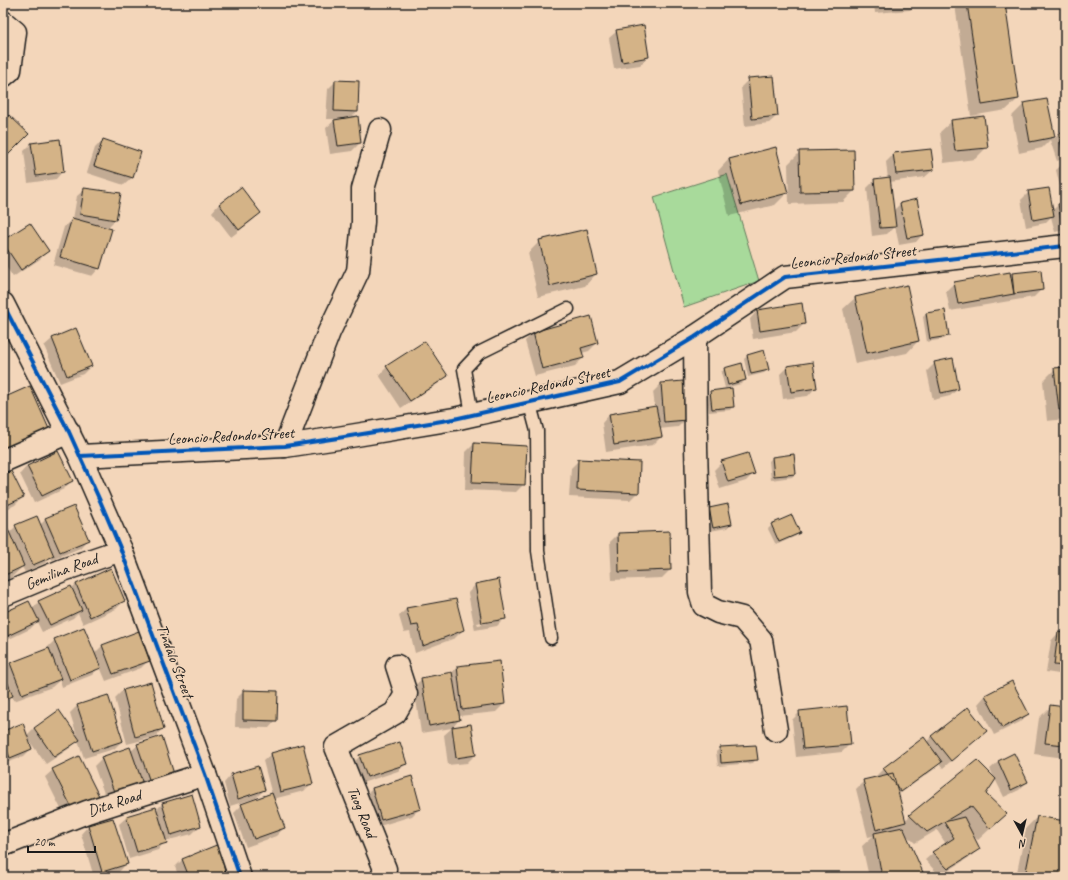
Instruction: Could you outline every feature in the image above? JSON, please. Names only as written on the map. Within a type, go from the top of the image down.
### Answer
[{"type":"street","points":[[3,22],[15,32],[10,70],[3,76]]},
{"type":"street","points":[[285,446],[329,332],[358,271],[363,222],[363,189],[380,130]]},
{"type":"street","name":"Leoncio Redondo Street","points":[[80,456],[285,446],[454,419],[529,401],[620,382],[695,336],[784,277],[1065,246]]},
{"type":"street","name":"Tindalo Street","points":[[3,304],[69,432],[121,550],[205,774],[240,877]]},
{"type":"street","points":[[695,336],[700,592],[704,605],[718,612],[742,618],[761,640],[776,730]]},
{"type":"street","points":[[3,460],[69,432]]},
{"type":"street","name":"Gemilina Road","points":[[3,595],[63,570],[121,550]]},
{"type":"street","name":"Tuog Road","points":[[382,877],[385,869],[336,747],[395,713],[406,694],[397,666]]},
{"type":"street","name":"Dita Road","points":[[3,845],[87,812],[205,774]]},
{"type":"lane","points":[[472,414],[464,369],[479,353],[568,309]]},
{"type":"lane","points":[[529,401],[537,431],[538,551],[551,638]]},
{"type":"green space","points":[[727,174],[759,281],[684,307],[654,197]]},
{"type":"building","points":[[967,3],[1005,3],[1019,99],[982,105]]},
{"type":"building","points":[[644,25],[649,57],[622,62],[616,30]]},
{"type":"building","points":[[774,76],[778,116],[752,119],[748,78]]},
{"type":"building","points":[[335,80],[359,81],[358,112],[334,111]]},
{"type":"building","points":[[1047,99],[1055,137],[1030,142],[1023,103]]},
{"type":"building","points":[[9,115],[29,134],[3,160],[3,121]]},
{"type":"building","points":[[358,116],[361,143],[338,146],[334,120]]},
{"type":"building","points":[[984,116],[988,148],[955,151],[951,120]]},
{"type":"building","points":[[1065,131],[1065,154],[1064,154],[1058,133]]},
{"type":"building","points":[[60,139],[64,172],[36,176],[31,143]]},
{"type":"building","points":[[103,139],[141,152],[133,178],[94,166]]},
{"type":"building","points":[[776,147],[788,193],[741,205],[729,159]]},
{"type":"building","points":[[931,149],[934,170],[896,174],[893,153]]},
{"type":"building","points":[[854,150],[855,191],[800,192],[799,151]]},
{"type":"building","points":[[890,177],[896,227],[880,228],[874,179]]},
{"type":"building","points":[[241,187],[261,213],[239,230],[219,204]]},
{"type":"building","points":[[84,188],[121,193],[116,220],[80,214]]},
{"type":"building","points":[[1049,188],[1054,216],[1033,220],[1028,191]]},
{"type":"building","points":[[917,199],[924,235],[907,238],[900,203]]},
{"type":"building","points":[[1065,203],[1065,224],[1062,225],[1058,204]]},
{"type":"building","points":[[72,218],[112,229],[100,269],[60,257]]},
{"type":"building","points":[[30,223],[49,251],[21,270],[3,243],[3,240]]},
{"type":"building","points":[[587,229],[597,274],[550,286],[539,240]]},
{"type":"building","points":[[1041,270],[1043,290],[1014,294],[1012,273]]},
{"type":"building","points":[[1010,272],[1014,294],[958,304],[954,282]]},
{"type":"building","points":[[907,285],[919,341],[867,353],[855,297]]},
{"type":"building","points":[[802,303],[805,324],[760,331],[757,310]]},
{"type":"building","points":[[945,310],[949,336],[930,339],[926,313]]},
{"type":"building","points":[[591,316],[598,343],[581,348],[584,358],[542,369],[533,332]]},
{"type":"building","points":[[76,328],[92,366],[67,376],[52,338]]},
{"type":"building","points":[[425,341],[448,376],[410,401],[386,366]]},
{"type":"building","points":[[764,350],[769,370],[751,374],[747,355]]},
{"type":"building","points":[[953,358],[959,389],[941,393],[934,362]]},
{"type":"building","points":[[813,362],[817,388],[791,392],[787,366]]},
{"type":"building","points":[[742,363],[746,380],[728,385],[724,368]]},
{"type":"building","points":[[1065,367],[1065,409],[1059,410],[1054,368]]},
{"type":"building","points":[[683,381],[687,420],[664,422],[661,383]]},
{"type":"building","points":[[30,386],[49,429],[4,448],[3,398]]},
{"type":"building","points":[[732,388],[734,407],[712,409],[710,391]]},
{"type":"building","points":[[656,406],[662,437],[614,445],[609,414]]},
{"type":"building","points":[[474,443],[527,446],[525,485],[472,483]]},
{"type":"building","points":[[58,451],[73,481],[42,496],[27,466]]},
{"type":"building","points":[[748,453],[755,474],[728,482],[721,461]]},
{"type":"building","points":[[794,454],[796,474],[774,476],[772,457]]},
{"type":"building","points":[[578,459],[640,462],[639,493],[577,490]]},
{"type":"building","points":[[11,471],[24,497],[3,507],[3,475]]},
{"type":"building","points":[[728,504],[732,524],[713,528],[709,508]]},
{"type":"building","points":[[74,506],[89,540],[60,552],[45,518]]},
{"type":"building","points":[[792,515],[800,533],[779,542],[771,524]]},
{"type":"building","points":[[37,516],[54,556],[33,565],[15,525]]},
{"type":"building","points":[[7,527],[24,566],[3,576],[3,528]]},
{"type":"building","points":[[670,531],[671,570],[619,572],[618,533]]},
{"type":"building","points":[[111,568],[125,601],[90,617],[76,584]]},
{"type":"building","points":[[499,579],[506,619],[482,623],[475,584]]},
{"type":"building","points":[[71,586],[82,610],[50,625],[38,601]]},
{"type":"building","points":[[456,599],[464,630],[423,646],[418,625],[411,626],[406,608]]},
{"type":"building","points":[[29,601],[39,621],[3,638],[3,613]]},
{"type":"building","points":[[84,627],[101,668],[70,680],[54,639]]},
{"type":"building","points":[[139,631],[150,661],[113,674],[102,645]]},
{"type":"building","points":[[1058,632],[1065,633],[1065,666],[1054,665]]},
{"type":"building","points":[[49,648],[61,679],[22,694],[10,663]]},
{"type":"building","points":[[500,661],[505,704],[462,710],[457,666]]},
{"type":"building","points":[[3,671],[13,696],[3,700]]},
{"type":"building","points":[[452,672],[460,720],[429,726],[421,678]]},
{"type":"building","points":[[1012,681],[1029,714],[1002,728],[985,695]]},
{"type":"building","points":[[151,682],[164,729],[135,737],[123,690]]},
{"type":"building","points":[[243,690],[278,691],[277,721],[243,720]]},
{"type":"building","points":[[108,695],[123,741],[92,751],[77,705]]},
{"type":"building","points":[[1050,705],[1065,707],[1065,745],[1045,743]]},
{"type":"building","points":[[847,706],[851,745],[803,749],[799,711]]},
{"type":"building","points":[[968,707],[987,731],[951,761],[931,736]]},
{"type":"building","points":[[59,710],[80,740],[54,757],[34,728]]},
{"type":"building","points":[[23,723],[32,749],[10,758],[3,739],[3,731]]},
{"type":"building","points":[[471,724],[476,755],[456,758],[452,727]]},
{"type":"building","points":[[162,736],[175,777],[151,785],[137,744]]},
{"type":"building","points":[[924,737],[942,762],[901,792],[883,768]]},
{"type":"building","points":[[400,742],[407,764],[367,777],[359,755]]},
{"type":"building","points":[[303,744],[313,784],[280,792],[271,753]]},
{"type":"building","points":[[756,745],[758,760],[721,763],[720,747]]},
{"type":"building","points":[[130,747],[144,787],[116,797],[101,757]]},
{"type":"building","points":[[1014,753],[1028,782],[1011,790],[998,761]]},
{"type":"building","points":[[79,756],[100,798],[74,812],[52,769]]},
{"type":"building","points":[[977,760],[996,779],[986,794],[1007,814],[990,829],[971,806],[927,832],[909,815]]},
{"type":"building","points":[[258,766],[265,790],[238,799],[231,774]]},
{"type":"building","points":[[893,773],[906,822],[876,830],[863,780]]},
{"type":"building","points":[[412,776],[421,809],[381,820],[372,788]]},
{"type":"building","points":[[272,793],[285,828],[254,839],[241,804]]},
{"type":"building","points":[[192,794],[201,826],[171,835],[162,803]]},
{"type":"building","points":[[156,807],[167,843],[137,852],[126,816]]},
{"type":"building","points":[[1037,816],[1065,821],[1065,877],[1026,871]]},
{"type":"building","points":[[964,817],[980,849],[948,869],[932,852],[954,838],[944,822]]},
{"type":"building","points":[[113,818],[128,864],[102,872],[88,825]]},
{"type":"building","points":[[903,827],[925,877],[882,877],[874,833]]},
{"type":"building","points":[[219,844],[226,877],[189,877],[182,859]]},
{"type":"cycle path","points":[[80,456],[285,446],[454,419],[620,382],[695,337],[785,277],[1065,246]]},
{"type":"cycle path","points":[[3,304],[69,432],[121,550],[205,774],[240,877]]}]
